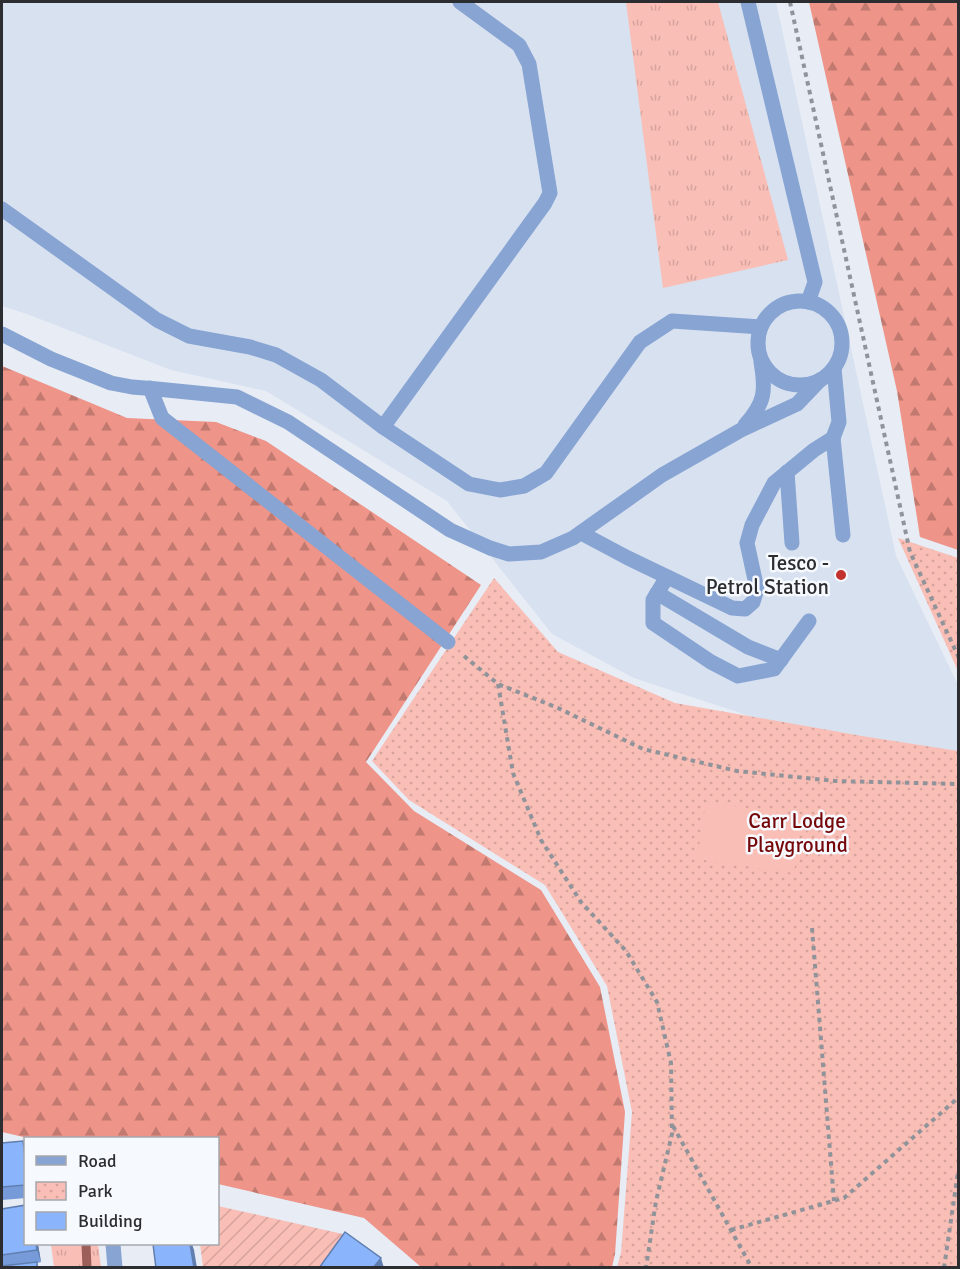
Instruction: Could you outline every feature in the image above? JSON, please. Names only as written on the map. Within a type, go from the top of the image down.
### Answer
[{"type":"street","points":[[383,427],[550,193],[529,64],[519,45],[460,2]]},
{"type":"street","points":[[748,2],[815,282],[808,302]]},
{"type":"street","points":[[2,209],[157,320],[189,336],[250,347],[276,355],[321,380],[383,427],[470,484],[500,489],[524,486],[546,473],[640,342],[672,321],[761,327]]},
{"type":"street","points":[[2,334],[111,383],[237,397],[288,422],[450,530],[509,554],[541,552],[573,538],[662,475],[741,430],[797,404],[834,368],[841,353],[841,332],[835,320],[825,309],[808,302],[793,302],[780,306],[761,327],[758,345],[764,379],[762,402],[756,413],[741,430]]},
{"type":"street","points":[[760,358],[767,370],[780,381],[792,385],[808,385],[820,380]]},
{"type":"street","points":[[834,368],[839,422],[833,438],[843,535]]},
{"type":"street","points":[[150,388],[162,418],[448,642]]},
{"type":"street","points":[[581,533],[732,608],[745,609],[753,602],[757,589],[747,543],[752,525],[774,483],[814,450],[833,438]]},
{"type":"street","points":[[787,472],[792,543]]},
{"type":"street","points":[[667,577],[653,600],[653,623],[711,663],[738,676],[774,669],[809,621]]},
{"type":"street","points":[[657,593],[748,647],[781,660]]},
{"type":"street","points":[[112,1245],[115,1268]]},
{"type":"path","points":[[790,2],[910,552],[958,656]]},
{"type":"path","points":[[448,642],[498,684],[558,708],[643,749],[738,771],[835,781],[958,784]]},
{"type":"path","points":[[498,684],[513,773],[541,840],[581,902],[626,951],[657,1002],[671,1063],[672,1134],[656,1202],[646,1268]]},
{"type":"path","points":[[812,928],[834,1201]]},
{"type":"path","points":[[731,1230],[844,1198],[958,1098]]},
{"type":"path","points":[[672,1124],[752,1268]]},
{"type":"path","points":[[944,1268],[958,1172]]},
{"type":"shaded area","points":[[2,2],[776,2],[896,556],[958,685],[958,752],[798,732],[634,678],[552,634],[447,501],[266,391],[171,370],[2,306]]},
{"type":"green space","points":[[626,2],[718,2],[788,260],[663,288]]},
{"type":"green space","points":[[809,2],[958,2],[958,550],[920,537],[897,391]]},
{"type":"green space","points":[[2,366],[127,418],[216,422],[266,441],[481,585],[366,762],[414,811],[541,890],[600,987],[625,1112],[615,1254],[612,1267],[421,1267],[364,1218],[219,1184],[219,1137],[24,1137],[2,1132]]},
{"type":"green space","points":[[898,538],[958,558],[958,671]]},
{"type":"green space","name":"Carr Lodge Playground","points":[[494,578],[558,652],[675,703],[958,751],[958,1267],[617,1267],[621,1253],[632,1112],[607,986],[545,885],[409,800],[372,761]]},
{"type":"green space","name":"Carr Lodge Playground","points":[[706,802],[802,816],[794,873],[697,859]]},
{"type":"green space","points":[[219,1206],[347,1235],[327,1267],[203,1267],[200,1245],[219,1245]]},
{"type":"green space","points":[[51,1245],[98,1245],[101,1267],[54,1267]]},
{"type":"building","points":[[23,1141],[24,1185],[2,1187],[2,1143]]},
{"type":"building","points":[[24,1205],[24,1245],[36,1245],[37,1250],[2,1255],[2,1209]]},
{"type":"building","points":[[345,1232],[381,1258],[373,1268],[319,1268]]},
{"type":"building","points":[[153,1245],[190,1245],[194,1268],[156,1268]]},
{"type":"building","points":[[37,1262],[37,1268],[2,1268],[2,1266]]},
{"type":"waterway","points":[[86,1245],[87,1268]]},
{"type":"place","name":"Tesco - Petrol Station","points":[[841,575]]}]
